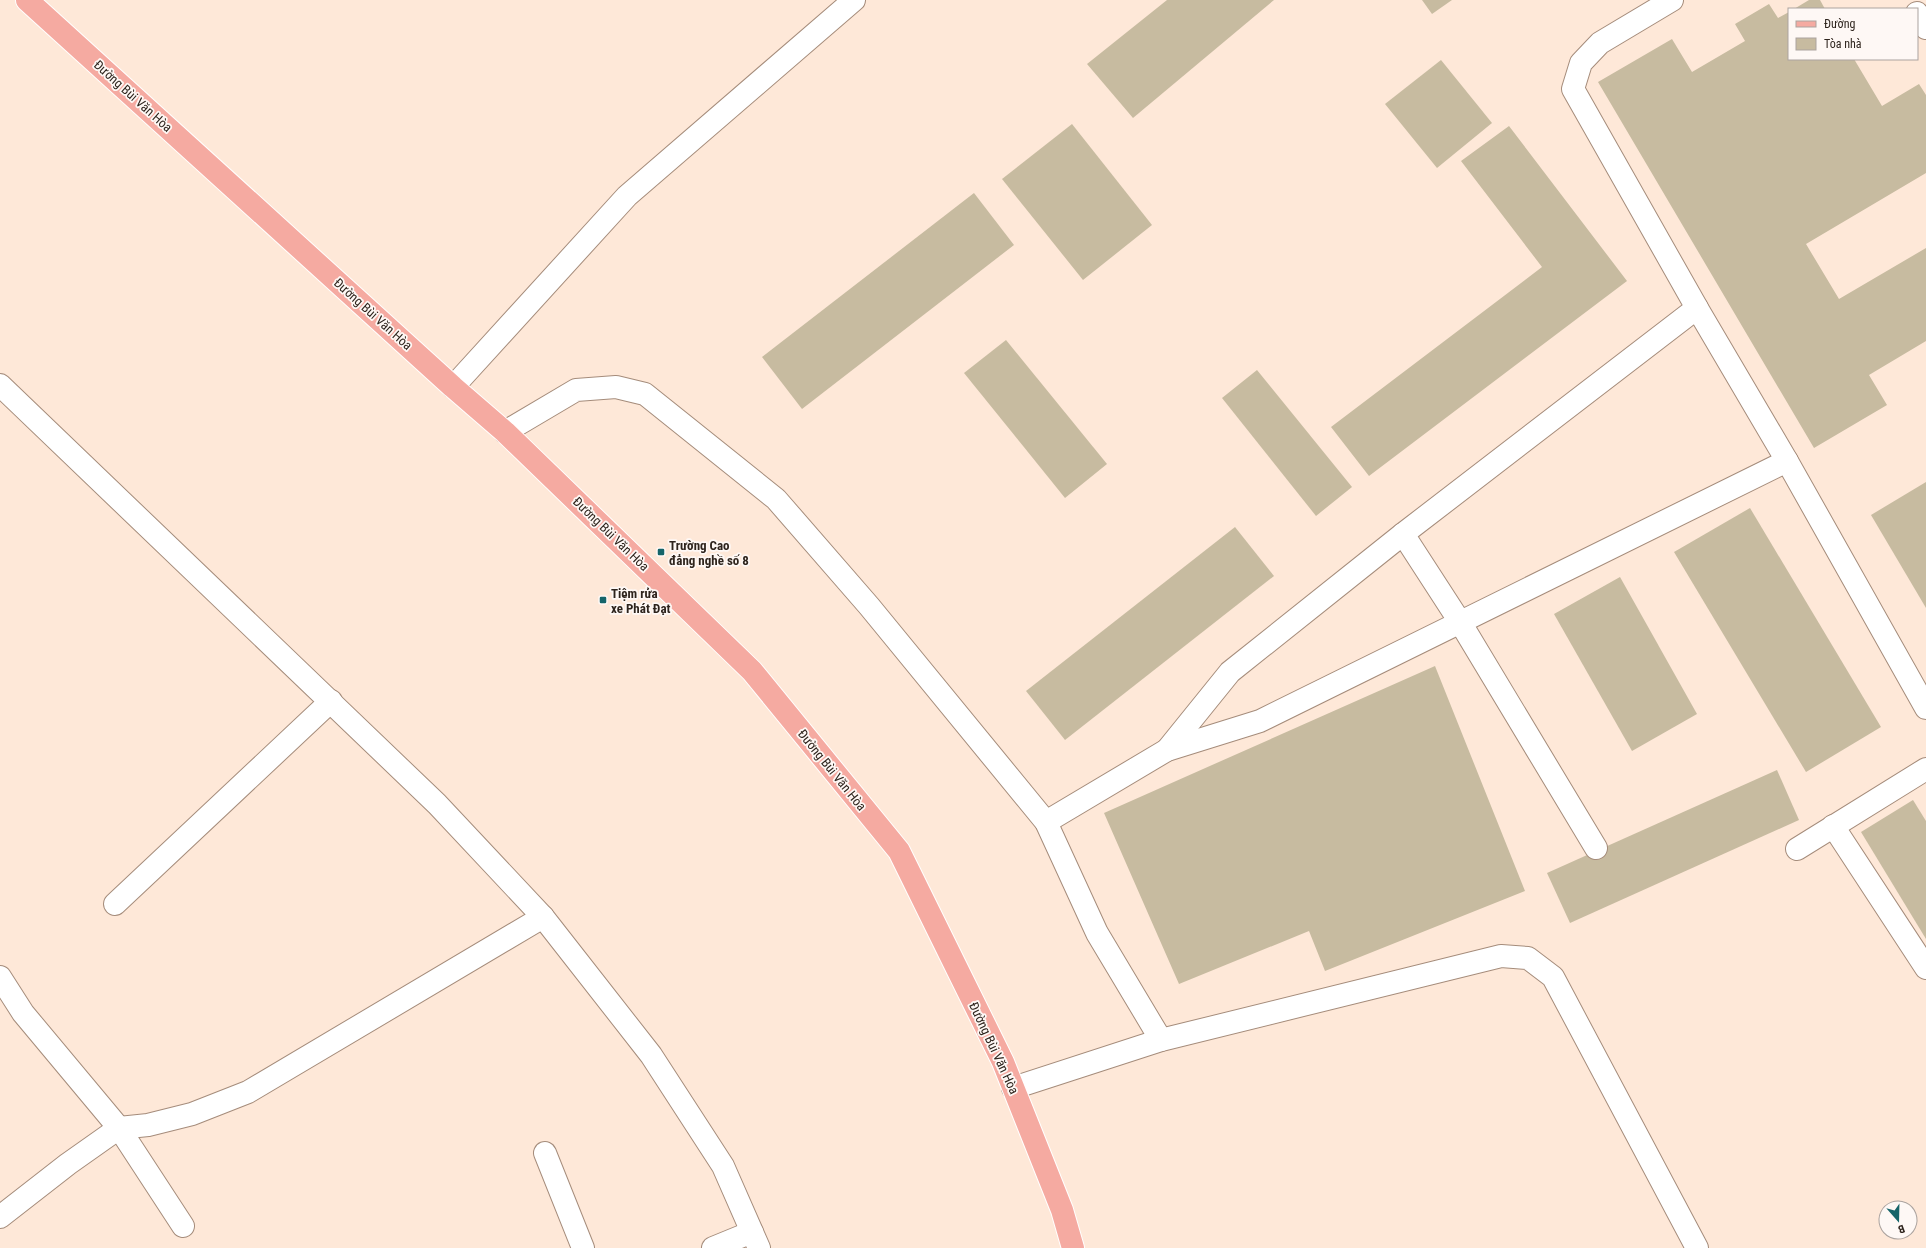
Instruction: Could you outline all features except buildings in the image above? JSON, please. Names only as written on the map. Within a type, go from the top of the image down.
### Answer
[{"type":"main road","name":"Đường Bùi Văn Hòa","points":[[27,0],[453,387],[505,432],[752,671],[899,851],[1003,1062],[1062,1210],[1073,1248]]},
{"type":"street","points":[[453,387],[627,196],[854,0]]},
{"type":"street","points":[[1672,0],[1600,43],[1581,63],[1573,89],[1697,308],[1787,461],[1926,708]]},
{"type":"street","points":[[1918,15],[1926,28]]},
{"type":"street","points":[[1167,750],[1230,672],[1403,534],[1697,308]]},
{"type":"street","points":[[0,385],[284,659],[331,701],[437,804],[543,917],[651,1055],[723,1166],[755,1240],[713,1248]]},
{"type":"street","points":[[505,432],[576,390],[616,387],[645,394],[776,499],[869,606],[1046,822],[1098,934],[1161,1040]]},
{"type":"street","points":[[1046,822],[1167,750],[1260,721],[1787,461]]},
{"type":"street","points":[[1403,534],[1460,622],[1596,848]]},
{"type":"street","points":[[115,904],[331,701]]},
{"type":"street","points":[[1797,849],[1833,826],[1924,774]]},
{"type":"street","points":[[1833,826],[1926,968]]},
{"type":"street","points":[[0,1217],[68,1164],[119,1128],[148,1125],[192,1114],[248,1092],[543,917]]},
{"type":"street","points":[[1013,1088],[1161,1040],[1501,956],[1528,958],[1553,977],[1697,1248]]},
{"type":"street","points":[[0,977],[22,1013],[119,1128],[183,1226]]},
{"type":"street","points":[[545,1154],[583,1248]]},
{"type":"place","name":"Trường Cao đẳng nghề số 8","points":[[661,552]]},
{"type":"place","name":"Tiệm rửa xe Phát Đạt","points":[[603,600]]}]
